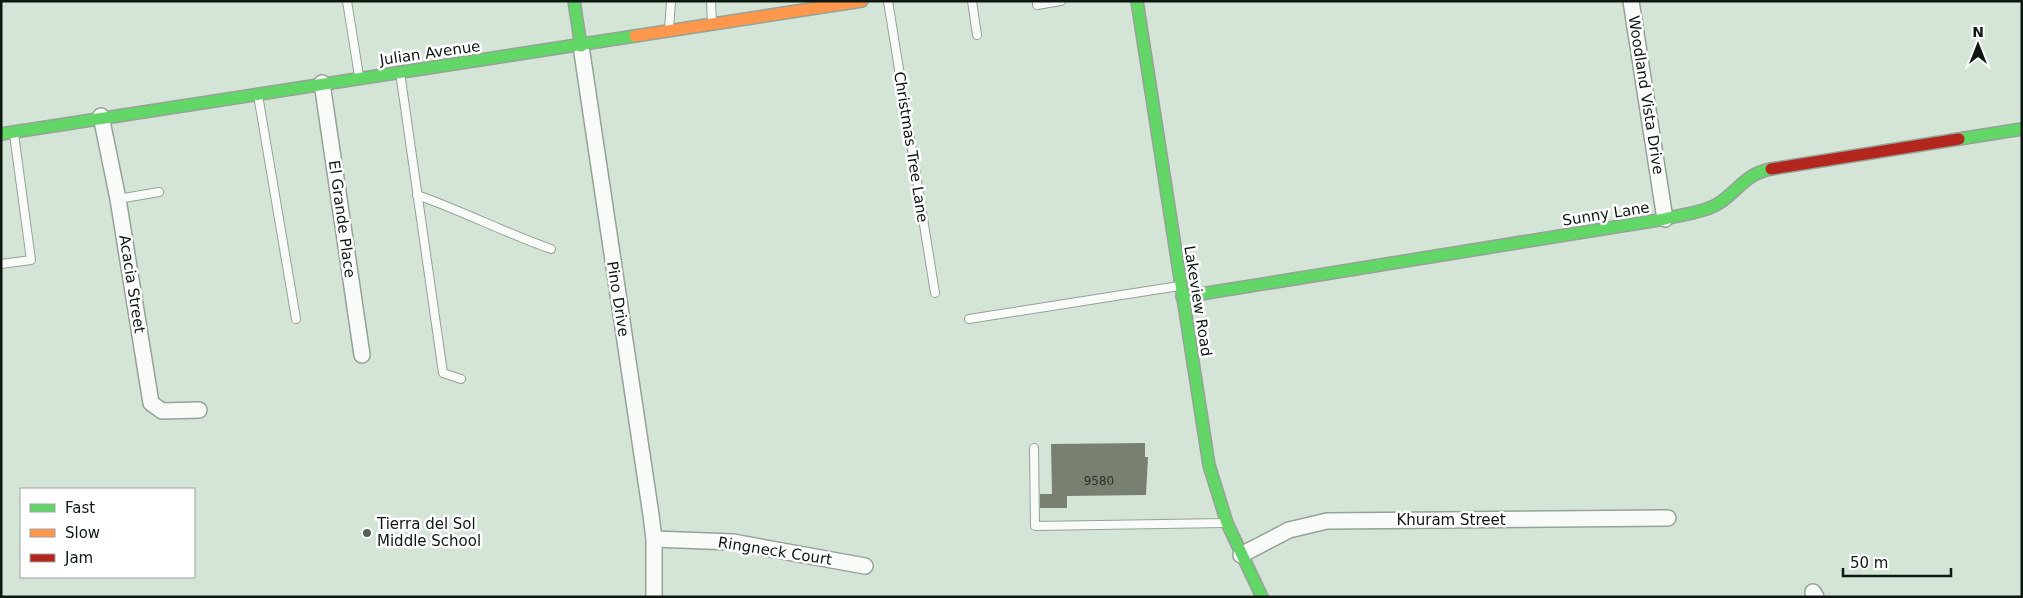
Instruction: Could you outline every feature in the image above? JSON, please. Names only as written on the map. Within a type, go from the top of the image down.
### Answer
[{"type":"street","name":"Pino Drive","points":[[574,1],[654,539],[654,597]]},
{"type":"street","name":"Julian Avenue","points":[[1,134],[101,116],[581,46],[712,25],[776,11],[862,1]]},
{"type":"street","name":"Lakeview Road","points":[[1137,1],[1181,291],[1210,465],[1227,524],[1262,597]]},
{"type":"street","name":"Woodland Vista Drive","points":[[1631,1],[1666,219]]},
{"type":"street","name":"El Grande Place","points":[[322,83],[362,355]]},
{"type":"street","name":"Acacia Street","points":[[101,116],[118,199],[151,403],[162,411],[199,410]]},
{"type":"street","name":"Sunny Lane","points":[[1181,291],[1666,219],[1714,206],[1747,178],[1761,171],[2022,129]]},
{"type":"street","name":"Khuram Street","points":[[1241,556],[1289,530],[1327,521],[1668,518]]},
{"type":"street","name":"Ringneck Court","points":[[654,539],[733,542],[865,566]]},
{"type":"lane","points":[[347,1],[360,78]]},
{"type":"lane","points":[[669,32],[671,1]]},
{"type":"lane","points":[[711,1],[712,25]]},
{"type":"lane","name":"Christmas Tree Lane","points":[[888,1],[935,293]]},
{"type":"lane","points":[[972,1],[977,35]]},
{"type":"lane","points":[[1037,1],[1037,5],[1061,1]]},
{"type":"lane","points":[[400,72],[443,373],[461,379]]},
{"type":"lane","points":[[258,93],[296,319]]},
{"type":"lane","points":[[1,264],[30,260],[14,132]]},
{"type":"lane","points":[[118,199],[159,192]]},
{"type":"lane","points":[[417,195],[475,216],[518,237],[551,249]]},
{"type":"lane","points":[[969,319],[1181,291]]},
{"type":"lane","points":[[1034,448],[1035,526],[1227,524]]},
{"type":"building","points":[[1145,443],[1145,457],[1148,457],[1146,495],[1067,496],[1067,508],[1040,508],[1040,494],[1052,494],[1051,444]]},
{"type":"traffic: fast","points":[[574,1],[581,46]]},
{"type":"traffic: fast","points":[[1137,1],[1209,465],[1227,523],[1262,597]]},
{"type":"traffic: fast","points":[[1,134],[635,36]]},
{"type":"traffic: fast","points":[[1959,139],[2022,129]]},
{"type":"traffic: fast","points":[[1182,297],[1690,214],[1714,206],[1753,175],[1771,169]]},
{"type":"traffic: slow","points":[[635,36],[862,1]]},
{"type":"traffic: jam","points":[[1771,169],[1959,139]]},
{"type":"place","name":"Tierra del Sol Middle School","points":[[367,533]]}]
